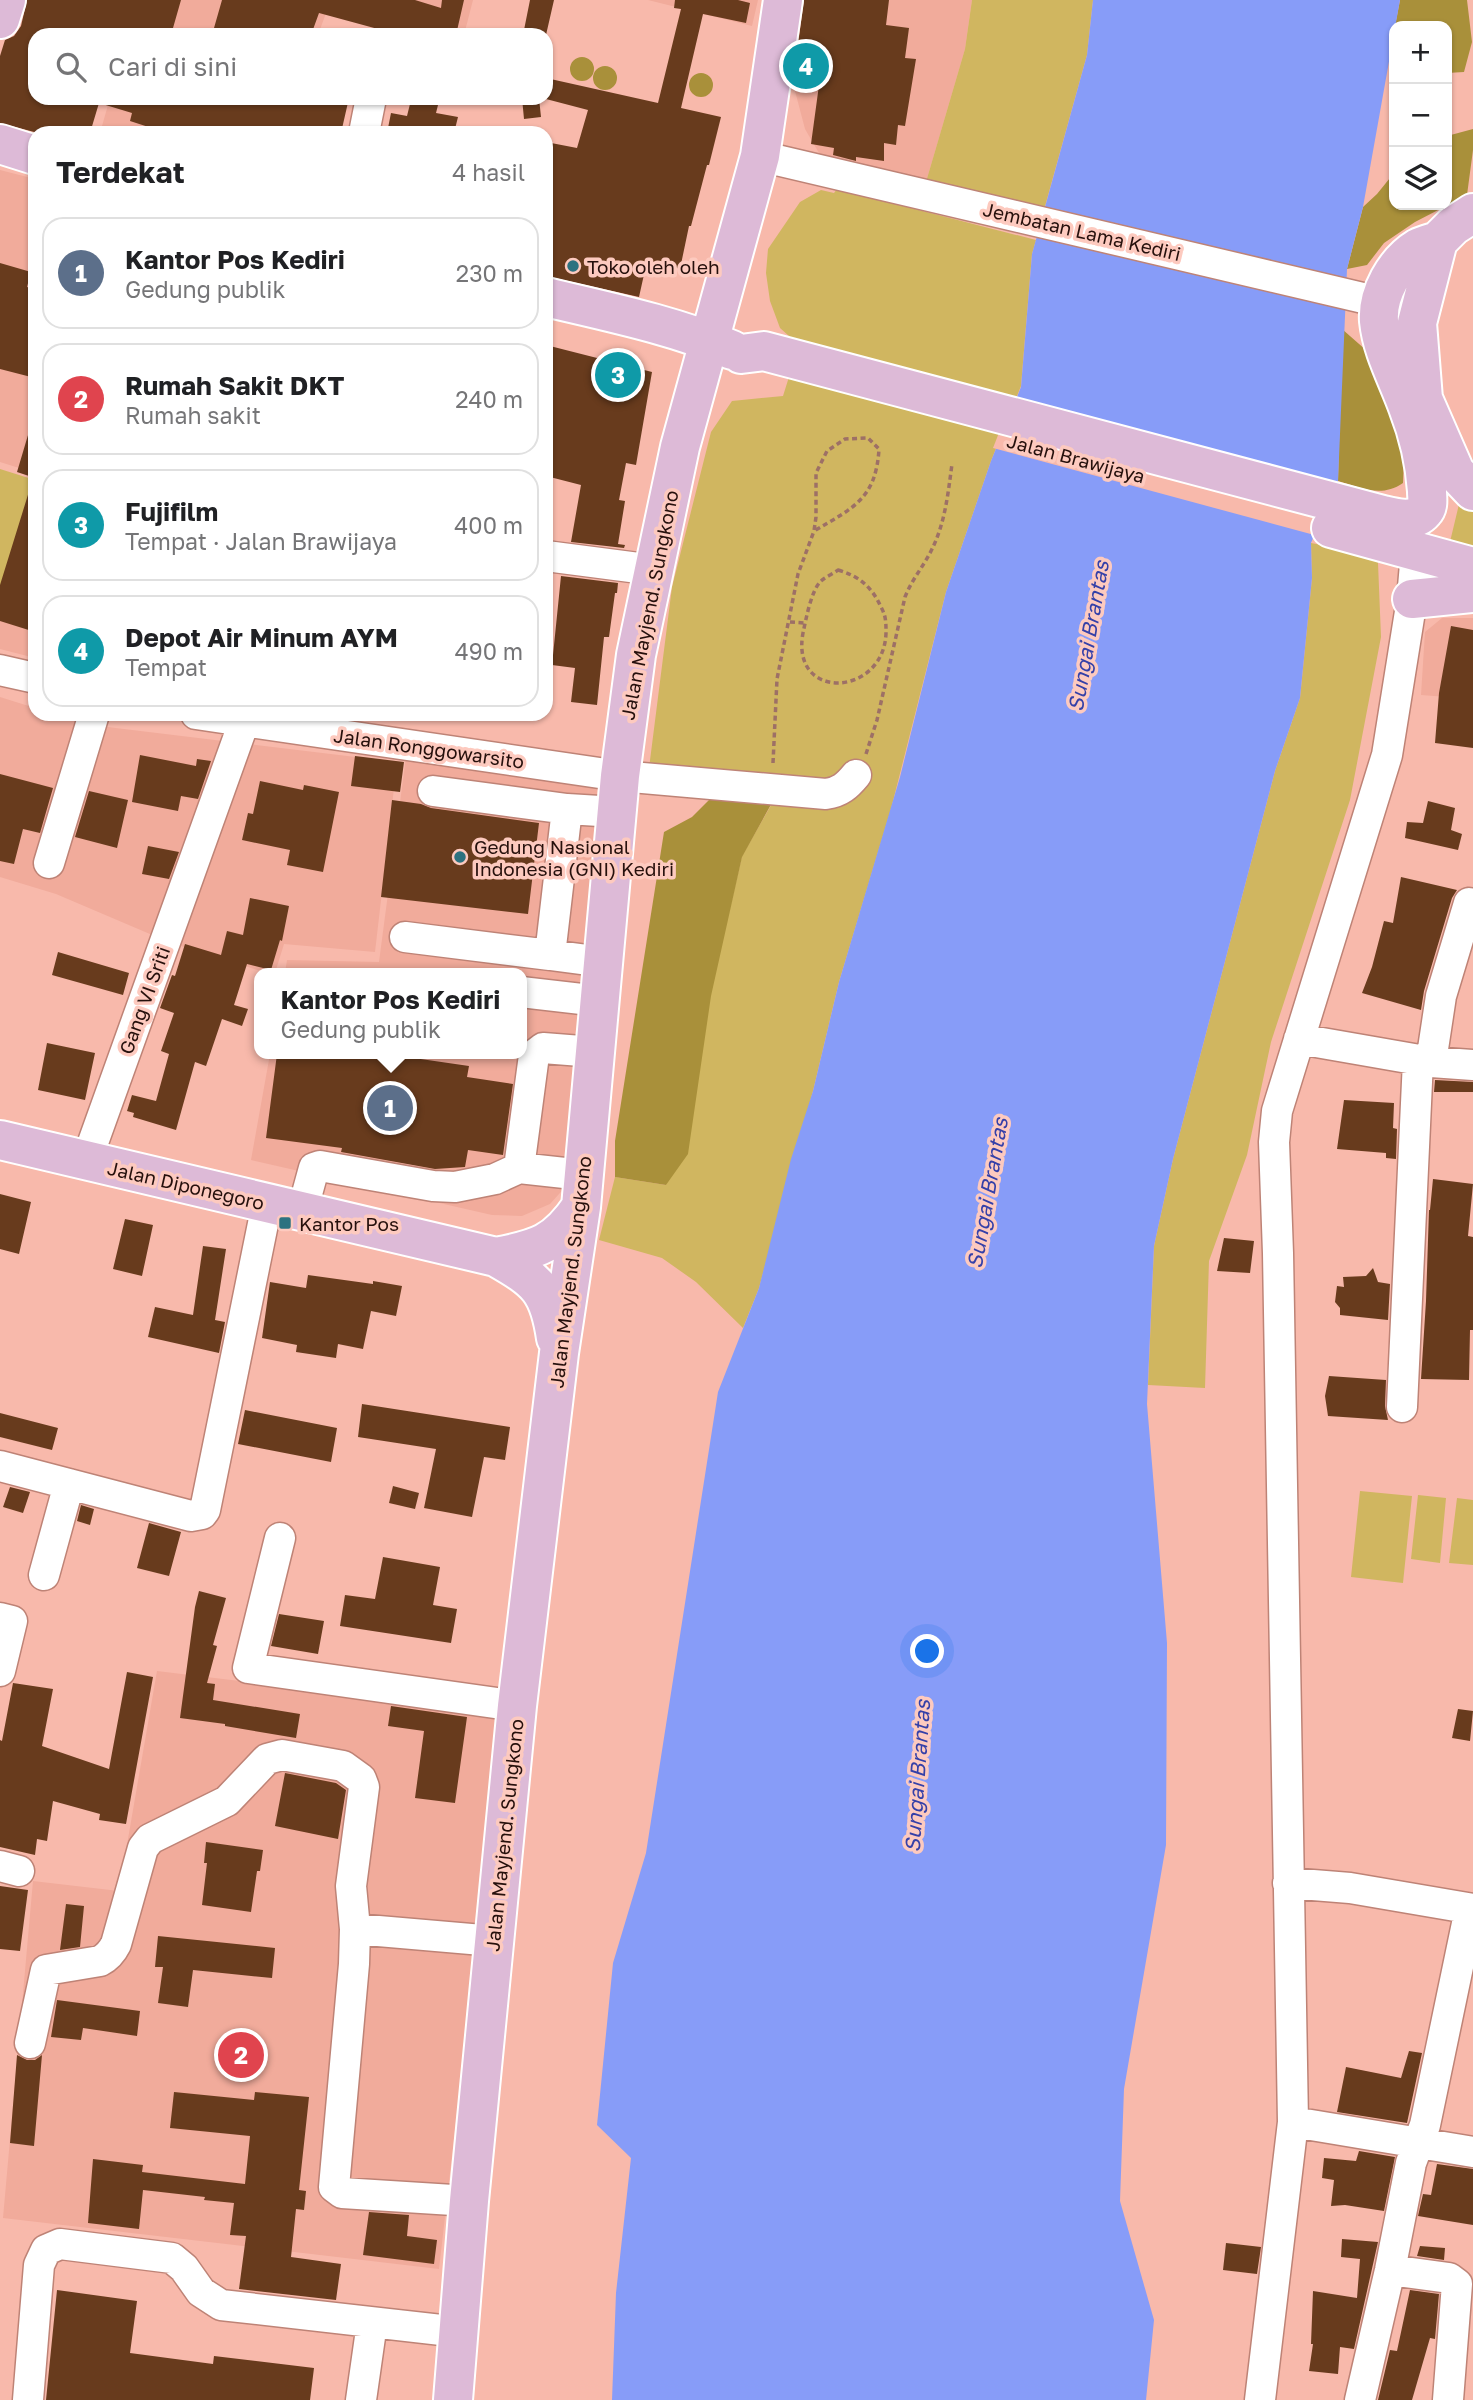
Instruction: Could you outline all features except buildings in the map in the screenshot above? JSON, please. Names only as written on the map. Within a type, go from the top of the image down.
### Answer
[{"type":"main road","points":[[0,19],[6,0]]},
{"type":"main road","name":"Jalan Mayjend. Sungkono","points":[[453,2400],[469,2201],[517,1706],[559,1353],[582,1191],[618,794],[636,655],[680,447],[725,347],[760,156],[783,0]]},
{"type":"main road","points":[[0,144],[28,153]]},
{"type":"main road","points":[[1380,528],[1398,518],[1415,517],[1423,513],[1427,505],[1426,468],[1419,437],[1385,349],[1379,320],[1380,302],[1390,277],[1402,262],[1418,248],[1438,241],[1453,226],[1473,213]]},
{"type":"main road","points":[[1438,241],[1417,323],[1423,399],[1455,472],[1473,491]]},
{"type":"main road","name":"Jalan Brawijaya","points":[[553,299],[640,320],[725,347],[761,372],[792,369],[1380,528],[1416,552],[1473,567]]},
{"type":"main road","points":[[1412,599],[1473,593]]},
{"type":"main road","name":"Jalan Diponegoro","points":[[0,1140],[496,1258],[523,1273],[542,1290],[552,1311],[559,1353]]},
{"type":"main road","name":"Jalan Diponegoro","points":[[496,1258],[547,1243],[566,1229],[582,1191]]},
{"type":"street","points":[[365,126],[370,105]]},
{"type":"street","name":"Jembatan Lama Kediri","points":[[760,156],[1380,302]]},
{"type":"street","points":[[1260,2400],[1293,2122],[1300,1884],[1274,1142],[1277,1111],[1387,755],[1412,599],[1416,552]]},
{"type":"street","points":[[553,557],[654,570]]},
{"type":"street","points":[[0,670],[28,676]]},
{"type":"street","points":[[50,863],[92,721]]},
{"type":"street","name":"Jalan Ronggowarsito","points":[[238,721],[349,725],[618,794]]},
{"type":"street","name":"Gang VI Sriti","points":[[86,1162],[244,722]]},
{"type":"street","points":[[433,791],[567,809],[618,794],[772,789],[835,793],[845,788],[856,775]]},
{"type":"street","points":[[550,955],[567,809]]},
{"type":"street","points":[[1402,1406],[1424,1061],[1469,903]]},
{"type":"street","points":[[405,937],[603,962]]},
{"type":"street","points":[[527,993],[599,1001]]},
{"type":"street","points":[[1299,1039],[1424,1061],[1473,1065]]},
{"type":"street","points":[[519,1168],[534,1055],[543,1048],[594,1052]]},
{"type":"street","points":[[0,1466],[191,1516],[202,1514],[285,1208],[316,1167],[433,1186],[455,1186],[495,1179],[519,1168],[582,1191]]},
{"type":"street","points":[[44,1575],[69,1485]]},
{"type":"street","points":[[280,1538],[248,1668],[517,1706]]},
{"type":"street","points":[[0,1618],[12,1621],[0,1671]]},
{"type":"street","points":[[30,2043],[46,1970],[100,1961],[112,1951],[143,1848],[150,1839],[227,1801],[267,1759],[282,1755],[343,1766],[361,1779],[363,1787],[351,1886],[355,1929],[353,1981],[334,2187],[342,2193],[469,2201]]},
{"type":"street","points":[[1300,1884],[1350,1888],[1472,1909],[1425,2125],[1411,2163],[1360,2400]]},
{"type":"street","points":[[355,1929],[494,1941]]},
{"type":"street","points":[[1293,2122],[1473,2152]]},
{"type":"street","points":[[28,2400],[39,2265],[46,2249],[60,2244],[172,2258],[184,2268],[201,2292],[221,2305],[459,2332]]},
{"type":"street","points":[[1390,2270],[1449,2278],[1457,2284],[1448,2400]]},
{"type":"street","points":[[361,2400],[372,2323]]},
{"type":"path","points":[[772,789],[777,679],[799,574],[814,531],[816,473],[827,451],[845,439],[867,438],[879,449],[878,470],[872,485],[857,505],[814,531]]},
{"type":"path","points":[[856,775],[865,758],[877,720],[905,597],[912,580],[932,551],[944,520],[952,464]]},
{"type":"path","points":[[838,570],[856,575],[877,598],[886,616],[885,642],[881,657],[870,671],[856,680],[831,683],[819,680],[805,666],[801,644],[805,623],[819,583],[838,570]]},
{"type":"path","points":[[789,622],[805,623]]},
{"type":"path","points":[[885,642],[895,643]]},
{"type":"shaded area","points":[[139,0],[473,0],[466,28],[417,28],[330,2],[321,28],[130,28]]},
{"type":"shaded area","points":[[648,0],[758,0],[752,26]]},
{"type":"shaded area","points":[[805,0],[972,0],[965,49],[926,182],[836,164],[819,153],[805,129],[795,91],[800,26]]},
{"type":"shaded area","points":[[972,0],[1093,0],[1087,55],[1044,210],[926,182],[965,49]]},
{"type":"shaded area","points":[[1400,0],[1467,0],[1472,42],[1464,72],[1452,73],[1452,21],[1396,21]]},
{"type":"shaded area","points":[[582,57],[590,61],[594,69],[590,77],[582,81],[574,77],[570,69],[574,61]]},
{"type":"shaded area","points":[[605,66],[613,70],[617,78],[613,86],[605,90],[597,86],[593,78],[597,70]]},
{"type":"shaded area","points":[[701,73],[709,77],[713,85],[709,93],[701,97],[693,93],[689,85],[693,77]]},
{"type":"shaded area","points":[[108,105],[140,105],[231,126],[102,126]]},
{"type":"shaded area","points":[[1473,129],[1467,195],[1452,203],[1452,147],[1452,135]]},
{"type":"shaded area","points":[[0,170],[28,177],[28,471],[0,462]]},
{"type":"shaded area","points":[[1389,179],[1389,210],[1438,210],[1384,243],[1367,265],[1347,269],[1363,207]]},
{"type":"shaded area","points":[[837,189],[1036,240],[1032,254],[1021,386],[991,461],[946,592],[891,809],[839,982],[813,1091],[759,1288],[743,1328],[696,1282],[662,1258],[599,1240],[615,1177],[666,1185],[742,856],[774,800],[647,784],[672,587],[711,432],[732,401],[783,396],[799,345],[780,328],[770,301],[766,273],[768,249],[800,202],[821,190],[834,193]]},
{"type":"shaded area","points":[[1342,329],[1375,358],[1404,457],[1403,483],[1395,488],[1379,491],[1338,481]]},
{"type":"shaded area","points":[[0,469],[28,478],[28,504],[0,598]]},
{"type":"shaded area","points":[[1460,500],[1473,511],[1473,551],[1449,546]]},
{"type":"shaded area","points":[[28,526],[28,656],[0,649],[0,619]]},
{"type":"shaded area","points":[[1311,543],[1374,555],[1378,563],[1381,637],[1350,800],[1271,1042],[1247,1155],[1209,1261],[1205,1388],[1148,1385],[1154,1246],[1173,1159],[1275,771],[1300,698],[1312,578]]},
{"type":"shaded area","points":[[1442,618],[1473,618],[1473,699],[1421,695],[1425,632]]},
{"type":"shaded area","points":[[0,697],[28,706],[28,721],[78,721],[91,725],[397,762],[375,952],[284,944],[277,968],[254,969],[171,943],[56,894],[0,877]]},
{"type":"shaded area","points":[[406,757],[598,781],[575,1140],[568,1184],[550,1204],[522,1216],[492,1215],[251,1160],[269,1059],[527,1059],[527,968],[286,968],[287,960],[379,962]]},
{"type":"shaded area","points":[[712,797],[774,799],[742,857],[711,996],[688,1154],[666,1185],[615,1177],[615,1141],[664,832],[692,817]]},
{"type":"shaded area","points":[[1360,1491],[1412,1496],[1403,1583],[1351,1577]]},
{"type":"shaded area","points":[[1418,1495],[1446,1498],[1440,1563],[1411,1559]]},
{"type":"shaded area","points":[[1457,1498],[1473,1500],[1473,1565],[1449,1563]]},
{"type":"shaded area","points":[[157,1671],[503,1713],[439,2269],[3,2218],[33,1881],[119,1891]]},
{"type":"water","name":"Sungai Brantas","points":[[1093,0],[1400,0],[1396,21],[1389,21],[1389,62],[1363,207],[1347,269],[1338,481],[1311,543],[1312,578],[1300,698],[1275,771],[1173,1159],[1154,1246],[1147,1404],[1167,1643],[1166,1845],[1124,2089],[1120,2201],[1154,2320],[1146,2400],[612,2400],[616,2293],[631,2158],[597,2125],[613,1963],[646,1853],[718,1392],[759,1288],[791,1159],[813,1091],[839,982],[900,777],[946,592],[991,461],[1021,387],[1032,254],[1087,55]]},
{"type":"pier","points":[[1011,402],[1338,491],[1318,536],[993,448]]},
{"type":"place","name":"Depot Air Minum AYM","points":[[806,66]]},
{"type":"place","name":"Toko oleh oleh","points":[[573,266]]},
{"type":"place","name":"Fujifilm","points":[[618,375]]},
{"type":"place","name":"Gedung Nasional Indonesia (GNI) Kediri","points":[[460,857]]},
{"type":"place","name":"Kantor Pos Kediri","points":[[390,1108]]},
{"type":"place","name":"Kantor Pos","points":[[285,1223]]},
{"type":"place","name":"Rumah Sakit DKT","points":[[241,2055]]}]
